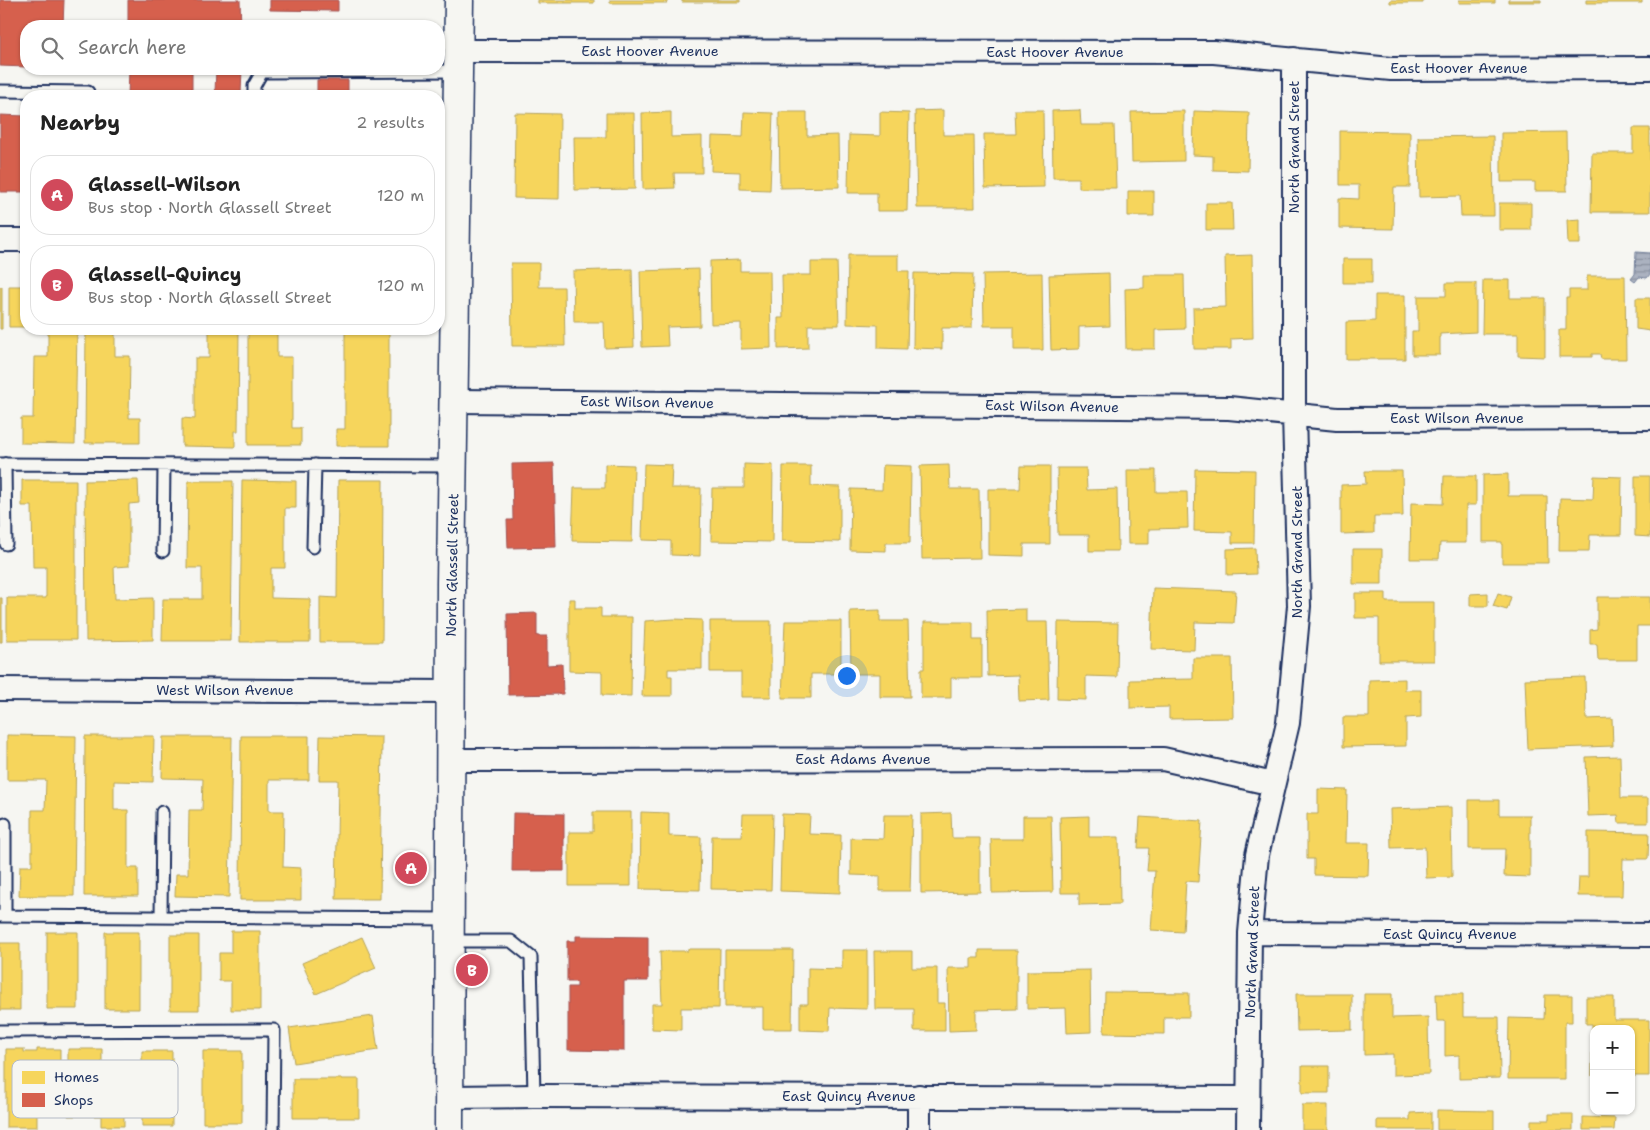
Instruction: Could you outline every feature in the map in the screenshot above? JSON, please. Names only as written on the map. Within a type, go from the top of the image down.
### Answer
[{"type":"main road","name":"North Glassell Street","points":[[449,1130],[454,401],[447,245],[459,61],[460,0]]},
{"type":"street","name":"East Hoover Avenue","points":[[459,61],[1214,52],[1391,69],[1650,68]]},
{"type":"street","name":"North Grand Street","points":[[1248,1130],[1250,933],[1257,855],[1288,723],[1299,606],[1294,414],[1294,59]]},
{"type":"street","points":[[0,240],[20,240]]},
{"type":"street","name":"East Wilson Avenue","points":[[454,401],[1229,408],[1338,419],[1650,418]]},
{"type":"street","name":"West Wilson Avenue","points":[[0,689],[451,692]]},
{"type":"street","name":"East Adams Avenue","points":[[451,760],[1163,759],[1273,784]]},
{"type":"street","name":"East Quincy Avenue","points":[[1250,933],[1650,935]]},
{"type":"street","points":[[919,1096],[919,1130]]},
{"type":"street","name":"East Quincy Avenue","points":[[450,1097],[919,1096],[1248,1098]]},
{"type":"lane","points":[[445,62],[459,61]]},
{"type":"lane","points":[[254,90],[254,86],[260,75]]},
{"type":"lane","points":[[0,92],[20,92]]},
{"type":"lane","points":[[6,544],[3,464],[453,466]]},
{"type":"lane","points":[[164,465],[164,551]]},
{"type":"lane","points":[[313,547],[315,465]]},
{"type":"lane","points":[[161,917],[162,812]]},
{"type":"lane","points":[[4,824],[2,916],[161,917],[450,930],[511,941],[531,957],[534,1096]]},
{"type":"lane","points":[[0,1031],[274,1030],[273,1130]]},
{"type":"shaded area","points":[[1636,252],[1650,253],[1650,274],[1647,278],[1639,277],[1635,282],[1631,279],[1635,274]]},
{"type":"building: Homes","points":[[538,0],[594,0],[594,3],[538,3]]},
{"type":"building: Homes","points":[[610,0],[667,0],[667,3],[610,3]]},
{"type":"building: Homes","points":[[682,0],[740,0],[740,2],[682,2]]},
{"type":"building: Homes","points":[[1390,0],[1423,0],[1423,3],[1390,3]]},
{"type":"building: Homes","points":[[1459,0],[1495,0],[1495,3],[1459,3]]},
{"type":"building: Homes","points":[[1508,0],[1541,0],[1541,2],[1508,2]]},
{"type":"building: Homes","points":[[1586,0],[1642,0],[1642,3],[1586,3]]},
{"type":"building: Homes","points":[[943,110],[943,135],[974,135],[975,208],[917,208],[915,111]]},
{"type":"building: Homes","points":[[1015,110],[1043,110],[1044,187],[985,188],[984,134],[1016,134]]},
{"type":"building: Homes","points":[[1080,110],[1081,125],[1114,125],[1116,188],[1079,188],[1079,178],[1053,178],[1052,111]]},
{"type":"building: Homes","points":[[1184,111],[1184,161],[1132,162],[1131,112]]},
{"type":"building: Homes","points":[[1194,111],[1249,113],[1248,171],[1213,170],[1213,156],[1193,155]]},
{"type":"building: Homes","points":[[671,112],[671,137],[702,136],[702,173],[674,173],[675,188],[643,189],[642,113]]},
{"type":"building: Homes","points":[[744,112],[773,113],[770,190],[740,189],[740,172],[711,171],[712,136],[743,137]]},
{"type":"building: Homes","points":[[779,112],[807,112],[807,136],[838,135],[839,187],[780,188]]},
{"type":"building: Homes","points":[[880,112],[909,113],[907,211],[877,211],[877,193],[848,193],[849,135],[880,136]]},
{"type":"building: Homes","points":[[515,113],[560,114],[559,199],[514,198]]},
{"type":"building: Homes","points":[[606,113],[634,113],[635,189],[575,190],[574,137],[606,137]]},
{"type":"building: Homes","points":[[1633,128],[1650,128],[1650,212],[1591,212],[1592,153],[1633,153]]},
{"type":"building: Homes","points":[[1340,131],[1410,132],[1410,187],[1394,187],[1393,229],[1339,228],[1339,198],[1359,199],[1359,185],[1340,185]]},
{"type":"building: Homes","points":[[1566,132],[1567,191],[1535,191],[1535,182],[1501,182],[1501,133]]},
{"type":"building: Homes","points":[[1493,136],[1494,216],[1461,216],[1460,196],[1419,197],[1418,137]]},
{"type":"building: Homes","points":[[1128,191],[1154,191],[1154,216],[1128,216]]},
{"type":"building: Homes","points":[[1206,203],[1232,203],[1233,230],[1206,230]]},
{"type":"building: Homes","points":[[1499,203],[1531,203],[1531,230],[1499,230]]},
{"type":"building: Homes","points":[[1580,219],[1580,244],[1568,244],[1567,220]]},
{"type":"building: Homes","points":[[848,255],[898,255],[898,271],[909,271],[907,349],[878,348],[878,325],[847,324]]},
{"type":"building: Homes","points":[[1252,255],[1253,338],[1231,339],[1231,349],[1194,349],[1193,308],[1226,307],[1225,256]]},
{"type":"building: Homes","points":[[1343,259],[1372,259],[1372,283],[1343,283]]},
{"type":"building: Homes","points":[[740,260],[740,271],[770,271],[771,348],[741,349],[741,323],[711,324],[710,261]]},
{"type":"building: Homes","points":[[811,262],[837,262],[839,325],[808,325],[808,348],[778,349],[778,318],[783,318],[782,275],[811,275]]},
{"type":"building: Homes","points":[[511,263],[539,263],[539,287],[564,287],[565,346],[512,346]]},
{"type":"building: Homes","points":[[632,269],[634,347],[605,348],[604,322],[574,322],[573,271]]},
{"type":"building: Homes","points":[[699,269],[700,326],[667,327],[668,346],[642,347],[640,271]]},
{"type":"building: Homes","points":[[914,273],[973,274],[972,328],[942,328],[942,349],[913,348]]},
{"type":"building: Homes","points":[[1042,273],[1043,350],[1014,350],[1014,326],[984,326],[983,274]]},
{"type":"building: Homes","points":[[1109,273],[1110,326],[1079,327],[1079,349],[1051,350],[1049,275]]},
{"type":"building: Homes","points":[[1144,275],[1184,275],[1185,329],[1155,330],[1155,349],[1126,349],[1125,289],[1144,288]]},
{"type":"building: Homes","points":[[1587,276],[1625,276],[1626,359],[1601,359],[1600,354],[1592,354],[1592,357],[1559,357],[1559,330],[1566,330],[1566,298],[1569,298],[1569,290],[1587,290]]},
{"type":"building: Homes","points":[[1483,280],[1510,280],[1510,298],[1545,298],[1545,357],[1518,356],[1518,334],[1482,334]]},
{"type":"building: Homes","points":[[1446,283],[1476,283],[1476,332],[1440,334],[1440,355],[1412,355],[1412,331],[1418,331],[1418,296],[1446,296]]},
{"type":"building: Homes","points":[[9,286],[20,286],[20,327],[9,327]]},
{"type":"building: Homes","points":[[0,287],[2,287],[2,329],[0,329]]},
{"type":"building: Homes","points":[[1375,295],[1405,295],[1405,359],[1346,359],[1346,322],[1375,321]]},
{"type":"building: Homes","points":[[1636,298],[1650,298],[1650,331],[1636,329]]},
{"type":"building: Homes","points":[[48,335],[77,335],[75,444],[21,443],[21,418],[33,418],[34,357],[48,357]]},
{"type":"building: Homes","points":[[86,335],[115,335],[115,356],[130,356],[129,418],[140,418],[140,443],[85,443]]},
{"type":"building: Homes","points":[[209,335],[239,335],[238,431],[235,431],[235,447],[182,446],[182,418],[195,419],[195,358],[209,358]]},
{"type":"building: Homes","points":[[248,335],[277,335],[277,357],[292,357],[292,428],[301,428],[301,445],[248,445]]},
{"type":"building: Homes","points":[[345,335],[389,335],[389,446],[336,446],[336,429],[345,429]]},
{"type":"building: Homes","points":[[605,464],[634,465],[632,542],[572,541],[574,488],[605,488]]},
{"type":"building: Homes","points":[[644,464],[672,465],[671,488],[701,488],[700,556],[671,555],[671,541],[642,540]]},
{"type":"building: Homes","points":[[744,464],[773,465],[772,542],[711,541],[712,488],[744,488]]},
{"type":"building: Homes","points":[[883,465],[911,466],[910,543],[886,543],[886,551],[850,550],[851,489],[882,490]]},
{"type":"building: Homes","points":[[949,465],[950,489],[979,489],[980,558],[922,559],[920,466]]},
{"type":"building: Homes","points":[[783,466],[811,466],[811,486],[840,487],[840,542],[782,541]]},
{"type":"building: Homes","points":[[1021,466],[1050,466],[1050,544],[1024,544],[1024,556],[988,555],[988,489],[1020,489]]},
{"type":"building: Homes","points":[[1057,468],[1086,468],[1087,490],[1117,489],[1118,551],[1089,551],[1089,535],[1058,535]]},
{"type":"building: Homes","points":[[1195,469],[1255,470],[1254,543],[1232,543],[1232,532],[1194,531]]},
{"type":"building: Homes","points":[[1127,470],[1156,470],[1156,492],[1187,492],[1188,528],[1149,529],[1149,544],[1128,544]]},
{"type":"building: Homes","points":[[1365,471],[1402,471],[1403,516],[1374,516],[1374,533],[1341,534],[1341,485],[1366,484]]},
{"type":"building: Homes","points":[[1508,474],[1508,496],[1547,496],[1548,563],[1502,563],[1502,542],[1483,542],[1483,475]]},
{"type":"building: Homes","points":[[1444,476],[1476,476],[1476,505],[1466,505],[1466,543],[1440,543],[1439,559],[1410,559],[1411,503],[1443,504]]},
{"type":"building: Homes","points":[[1594,476],[1622,477],[1621,535],[1590,535],[1589,551],[1559,551],[1560,498],[1593,499]]},
{"type":"building: Homes","points":[[1635,476],[1650,476],[1650,537],[1635,536]]},
{"type":"building: Homes","points":[[22,480],[76,480],[76,640],[7,640],[7,598],[46,598],[46,567],[33,567],[32,506],[22,506]]},
{"type":"building: Homes","points":[[138,480],[139,503],[129,504],[129,566],[114,567],[115,599],[153,598],[153,640],[86,641],[85,481]]},
{"type":"building: Homes","points":[[242,480],[296,481],[296,508],[285,508],[285,568],[271,568],[271,598],[310,599],[310,642],[240,642]]},
{"type":"building: Homes","points":[[338,480],[383,480],[382,642],[320,642],[320,597],[337,598]]},
{"type":"building: Homes","points":[[188,481],[233,481],[231,641],[162,641],[163,599],[202,599],[202,568],[187,568]]},
{"type":"building: Homes","points":[[1255,548],[1256,574],[1227,575],[1227,549]]},
{"type":"building: Homes","points":[[1353,549],[1382,549],[1382,584],[1353,584]]},
{"type":"building: Homes","points":[[1153,588],[1236,591],[1234,623],[1195,622],[1194,650],[1151,649]]},
{"type":"building: Homes","points":[[1355,593],[1386,593],[1386,602],[1434,602],[1434,661],[1379,661],[1379,618],[1355,618]]},
{"type":"building: Homes","points":[[1488,593],[1488,606],[1470,606],[1470,594]]},
{"type":"building: Homes","points":[[1498,593],[1511,597],[1507,610],[1493,606]]},
{"type":"building: Homes","points":[[1597,597],[1650,597],[1650,626],[1637,626],[1637,660],[1598,660],[1597,644],[1590,644],[1590,630],[1597,629]]},
{"type":"building: Homes","points":[[0,598],[2,598],[2,642],[0,642]]},
{"type":"building: Homes","points":[[569,599],[575,599],[575,608],[601,608],[601,617],[632,617],[631,696],[602,695],[602,672],[569,671]]},
{"type":"building: Homes","points":[[1026,609],[1026,622],[1047,622],[1049,700],[1019,701],[1018,675],[988,676],[987,610]]},
{"type":"building: Homes","points":[[880,610],[880,621],[908,621],[910,697],[880,697],[880,674],[851,674],[850,611]]},
{"type":"building: Homes","points":[[702,620],[702,669],[668,669],[668,676],[672,676],[672,696],[642,696],[645,621]]},
{"type":"building: Homes","points":[[710,621],[771,621],[771,697],[741,697],[741,672],[710,672]]},
{"type":"building: Homes","points":[[785,621],[841,621],[841,674],[811,674],[811,698],[782,698]]},
{"type":"building: Homes","points":[[924,622],[973,622],[973,640],[982,640],[982,678],[951,678],[951,698],[921,698],[921,669],[924,669]]},
{"type":"building: Homes","points":[[1058,622],[1118,623],[1117,677],[1086,676],[1086,700],[1057,699]]},
{"type":"building: Homes","points":[[1193,658],[1232,658],[1233,718],[1169,719],[1169,707],[1130,708],[1130,680],[1193,679]]},
{"type":"building: Homes","points":[[1585,677],[1586,719],[1612,718],[1613,746],[1528,749],[1525,679]]},
{"type":"building: Homes","points":[[1405,679],[1405,690],[1421,690],[1421,717],[1406,718],[1406,746],[1343,747],[1343,717],[1369,717],[1369,680]]},
{"type":"building: Homes","points":[[7,735],[76,736],[74,896],[19,896],[20,866],[32,866],[32,810],[45,810],[46,780],[7,780]]},
{"type":"building: Homes","points":[[85,736],[154,736],[153,782],[114,781],[114,810],[128,810],[128,868],[138,868],[138,896],[84,896]]},
{"type":"building: Homes","points":[[241,736],[309,736],[309,780],[269,780],[269,811],[284,811],[283,867],[301,868],[301,900],[240,900]]},
{"type":"building: Homes","points":[[320,736],[382,737],[380,899],[336,899],[338,780],[319,780]]},
{"type":"building: Homes","points":[[163,737],[232,737],[229,897],[175,896],[176,874],[188,874],[189,810],[202,810],[203,779],[162,778]]},
{"type":"building: Homes","points":[[1620,756],[1621,798],[1648,798],[1648,823],[1619,823],[1618,815],[1588,816],[1586,757]]},
{"type":"building: Homes","points":[[1318,789],[1347,790],[1346,843],[1369,843],[1368,876],[1314,875],[1314,859],[1307,859],[1307,814],[1318,814]]},
{"type":"building: Homes","points":[[1469,800],[1499,800],[1499,815],[1530,815],[1530,877],[1504,876],[1505,849],[1469,849]]},
{"type":"building: Homes","points":[[1451,807],[1452,877],[1426,878],[1425,847],[1391,848],[1390,809]]},
{"type":"building: Homes","points":[[593,812],[631,812],[631,886],[569,886],[569,832],[593,832]]},
{"type":"building: Homes","points":[[641,812],[669,813],[669,836],[701,837],[700,890],[640,889]]},
{"type":"building: Homes","points":[[951,813],[952,838],[980,838],[980,892],[921,893],[921,814]]},
{"type":"building: Homes","points":[[743,814],[773,814],[771,890],[711,889],[712,836],[742,836]]},
{"type":"building: Homes","points":[[782,814],[810,815],[809,834],[841,835],[840,893],[780,891]]},
{"type":"building: Homes","points":[[884,815],[912,815],[910,891],[880,891],[880,876],[851,875],[851,838],[883,839]]},
{"type":"building: Homes","points":[[1023,816],[1051,816],[1053,892],[992,893],[991,839],[1023,839]]},
{"type":"building: Homes","points":[[1089,816],[1089,837],[1119,837],[1120,904],[1079,905],[1079,893],[1061,893],[1060,817]]},
{"type":"building: Homes","points":[[1140,817],[1202,821],[1198,882],[1186,881],[1183,932],[1151,930],[1155,871],[1147,871],[1149,848],[1138,848]]},
{"type":"building: Homes","points":[[1588,832],[1649,833],[1648,859],[1623,859],[1622,896],[1578,896],[1579,877],[1588,877]]},
{"type":"building: Homes","points":[[231,931],[260,931],[260,1010],[231,1010],[231,981],[219,981],[219,953],[231,953]]},
{"type":"building: Homes","points":[[47,932],[78,932],[78,1009],[47,1009]]},
{"type":"building: Homes","points":[[105,932],[139,932],[139,1009],[105,1009]]},
{"type":"building: Homes","points":[[170,935],[199,935],[199,1010],[170,1010]]},
{"type":"building: Homes","points":[[362,937],[376,968],[316,994],[302,963]]},
{"type":"building: Homes","points":[[0,943],[20,943],[20,1010],[0,1010]]},
{"type":"building: Homes","points":[[688,949],[720,949],[719,1008],[681,1008],[681,1030],[652,1029],[652,1004],[662,1004],[660,951],[688,951]]},
{"type":"building: Homes","points":[[725,950],[793,950],[792,1029],[763,1029],[763,1007],[725,1007]]},
{"type":"building: Homes","points":[[842,950],[867,950],[867,1009],[830,1008],[829,1031],[800,1030],[800,1004],[808,1004],[808,968],[842,969]]},
{"type":"building: Homes","points":[[979,950],[1017,950],[1017,1009],[976,1010],[976,1030],[949,1031],[948,968],[971,968],[971,958],[979,958]]},
{"type":"building: Homes","points":[[874,951],[912,951],[912,968],[937,968],[937,1003],[945,1003],[945,1031],[914,1031],[914,1009],[875,1009]]},
{"type":"building: Homes","points":[[1090,970],[1091,1032],[1067,1033],[1066,1008],[1027,1009],[1027,971]]},
{"type":"building: Homes","points":[[1105,992],[1189,993],[1189,1017],[1164,1017],[1164,1034],[1104,1033]]},
{"type":"building: Homes","points":[[1296,994],[1352,994],[1352,1030],[1297,1031]]},
{"type":"building: Homes","points":[[1364,994],[1392,994],[1392,1018],[1428,1017],[1429,1074],[1393,1075],[1393,1054],[1364,1055]]},
{"type":"building: Homes","points":[[1436,994],[1463,994],[1463,1017],[1499,1017],[1500,1078],[1459,1079],[1459,1055],[1445,1056],[1445,1021],[1437,1021]]},
{"type":"building: Homes","points":[[1545,995],[1572,995],[1572,1022],[1565,1022],[1565,1079],[1508,1079],[1509,1018],[1544,1019]]},
{"type":"building: Homes","points":[[1586,997],[1614,997],[1614,1020],[1649,1020],[1649,1076],[1635,1076],[1635,1025],[1586,1024]]},
{"type":"building: Homes","points":[[373,1016],[378,1050],[294,1063],[289,1028]]},
{"type":"building: Homes","points":[[6,1049],[24,1049],[24,1052],[37,1052],[37,1049],[60,1049],[60,1060],[12,1060],[12,1118],[37,1118],[37,1127],[6,1127]]},
{"type":"building: Homes","points":[[68,1049],[102,1049],[102,1060],[68,1060]]},
{"type":"building: Homes","points":[[142,1051],[172,1051],[172,1060],[142,1060]]},
{"type":"building: Homes","points":[[203,1051],[242,1051],[242,1123],[203,1123]]},
{"type":"building: Homes","points":[[1302,1066],[1329,1066],[1329,1093],[1302,1093]]},
{"type":"building: Homes","points":[[293,1079],[359,1079],[359,1118],[293,1118]]},
{"type":"building: Homes","points":[[1302,1105],[1328,1105],[1328,1130],[1302,1130]]},
{"type":"building: Homes","points":[[1437,1110],[1494,1111],[1494,1130],[1437,1130]]},
{"type":"building: Homes","points":[[1431,1112],[1431,1130],[1377,1130],[1377,1120],[1410,1120],[1410,1113]]},
{"type":"building: Homes","points":[[1549,1114],[1573,1114],[1573,1130],[1531,1130],[1531,1120],[1549,1120]]},
{"type":"building: Homes","points":[[1583,1117],[1615,1118],[1614,1130],[1583,1130]]},
{"type":"building: Homes","points":[[101,1118],[124,1118],[124,1126],[101,1126]]},
{"type":"building: Homes","points":[[142,1118],[172,1118],[172,1126],[142,1126]]},
{"type":"building: Shops","points":[[0,0],[64,0],[63,20],[20,20],[20,67],[0,66]]},
{"type":"building: Shops","points":[[128,0],[240,0],[241,20],[128,20]]},
{"type":"building: Shops","points":[[270,0],[338,0],[338,11],[270,10]]},
{"type":"building: Shops","points":[[129,75],[192,75],[192,90],[128,90]]},
{"type":"building: Shops","points":[[216,75],[242,75],[241,90],[215,90]]},
{"type":"building: Shops","points":[[317,80],[348,80],[348,90],[317,90]]},
{"type":"building: Shops","points":[[0,115],[20,116],[20,192],[0,192]]},
{"type":"building: Shops","points":[[554,463],[556,547],[508,548],[507,520],[513,520],[512,464]]},
{"type":"building: Shops","points":[[537,613],[537,636],[547,636],[547,665],[562,664],[563,694],[508,695],[507,614]]},
{"type":"building: Shops","points":[[513,813],[564,814],[564,871],[512,871]]},
{"type":"building: Shops","points":[[576,936],[648,937],[648,981],[624,981],[624,1051],[568,1050],[568,987],[577,987],[577,982],[567,982],[567,941],[576,941]]},
{"type":"place","name":"Glassell-Wilson","points":[[411,868]]},
{"type":"place","name":"Glassell-Quincy","points":[[472,970]]}]
